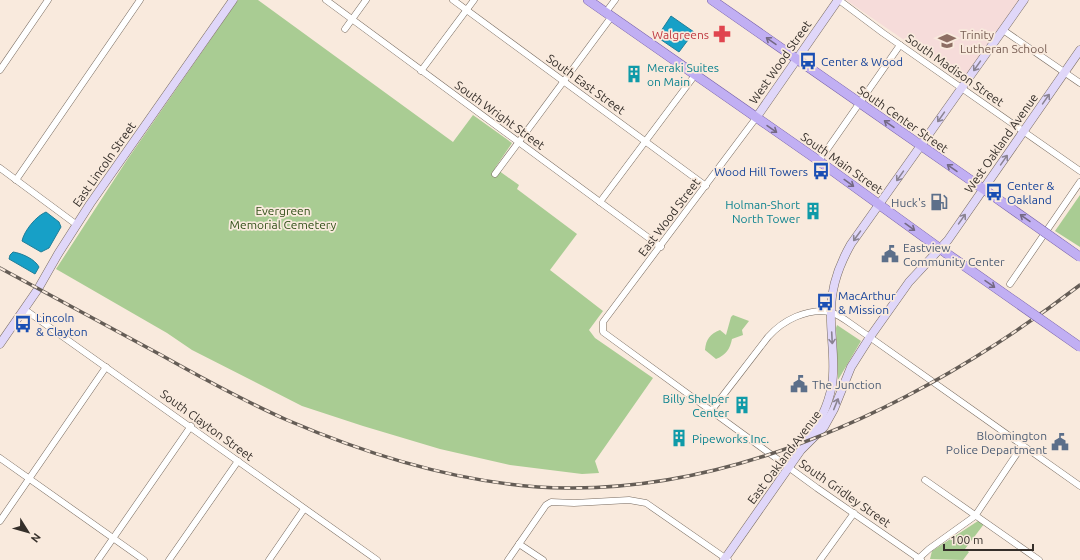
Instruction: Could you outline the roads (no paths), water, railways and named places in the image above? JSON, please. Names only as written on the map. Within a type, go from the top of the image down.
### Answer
[{"type":"main road","name":"East Lincoln Street","points":[[0,344],[77,225],[233,0]]},
{"type":"main road","name":"South Main Street","points":[[588,0],[1080,346]]},
{"type":"main road","name":"South Center Street","points":[[712,0],[1080,257]]},
{"type":"main road","name":"West Wood Street","points":[[756,118],[838,0]]},
{"type":"main road","points":[[801,450],[822,418],[830,394],[834,364],[830,313],[835,278],[842,261],[851,244],[1024,0]]},
{"type":"main road","name":"West Oakland Avenue","points":[[944,251],[983,189],[1080,50]]},
{"type":"main road","name":"East Oakland Avenue","points":[[726,559],[801,450],[817,436],[831,417],[848,374],[870,337],[909,282],[944,251]]},
{"type":"street","points":[[0,70],[48,0]]},
{"type":"street","points":[[16,180],[140,0]]},
{"type":"street","name":"South Wright Street","points":[[326,0],[661,247]]},
{"type":"street","points":[[345,29],[366,0]]},
{"type":"street","name":"South East Street","points":[[453,0],[706,186]]},
{"type":"street","points":[[421,71],[474,0]]},
{"type":"street","points":[[495,174],[564,82],[609,14],[615,0]]},
{"type":"street","name":"South Madison Street","points":[[838,0],[1080,171]]},
{"type":"street","points":[[1003,30],[1080,83]]},
{"type":"street","points":[[818,161],[900,45]]},
{"type":"street","points":[[600,202],[695,75]]},
{"type":"street","name":"East Wood Street","points":[[602,330],[603,322],[661,247],[756,118]]},
{"type":"street","points":[[0,168],[77,225]]},
{"type":"street","points":[[1010,284],[1080,182]]},
{"type":"street","name":"South Clayton Street","points":[[24,309],[191,426],[304,509],[377,560]]},
{"type":"street","points":[[711,411],[768,337],[777,328],[800,315],[830,313],[870,337],[1080,486]]},
{"type":"street","name":"South Gridley Street","points":[[602,330],[605,336],[919,559]]},
{"type":"street","points":[[0,521],[106,367]]},
{"type":"street","points":[[98,560],[191,426]]},
{"type":"street","points":[[919,559],[975,516],[1022,446]]},
{"type":"street","points":[[0,458],[144,560]]},
{"type":"street","points":[[169,560],[238,461]]},
{"type":"street","points":[[925,480],[1039,560]]},
{"type":"street","points":[[508,560],[551,502],[574,503],[628,500],[646,503],[726,559]]},
{"type":"street","points":[[269,560],[304,509]]},
{"type":"street","points":[[820,560],[854,513]]},
{"type":"street","points":[[519,544],[543,560]]},
{"type":"water","points":[[671,16],[694,32],[679,52],[657,37]]},
{"type":"water","points":[[46,212],[59,222],[61,227],[49,248],[41,252],[22,241],[31,224]]},
{"type":"water","points":[[13,252],[28,257],[37,264],[39,267],[35,274],[9,259]]},
{"type":"railway","points":[[0,268],[223,389],[271,413],[320,434],[389,458],[460,476],[496,482],[567,488],[636,484],[705,472],[772,453],[839,428],[903,398],[965,363],[1024,325],[1080,285]]},
{"type":"place","name":"Walgreens","points":[[722,34]]},
{"type":"place","name":"Trinity Lutheran School","points":[[947,41]]},
{"type":"place","name":"Center & Wood","points":[[808,61]]},
{"type":"place","name":"Meraki Suites on Main","points":[[634,74]]},
{"type":"place","name":"Wood Hill Towers","points":[[821,171]]},
{"type":"place","name":"Center & Oakland","points":[[994,192]]},
{"type":"place","name":"Huck's","points":[[939,202]]},
{"type":"place","name":"Holman-Short North Tower","points":[[813,211]]},
{"type":"place","name":"Eastview Community Center","points":[[890,254]]},
{"type":"place","name":"MacArthur & Mission","points":[[825,302]]},
{"type":"place","name":"Lincoln & Clayton","points":[[23,324]]},
{"type":"place","name":"The Junction","points":[[799,384]]},
{"type":"place","name":"Billy Shelper Center","points":[[742,405]]},
{"type":"place","name":"Pipeworks Inc.","points":[[679,438]]},
{"type":"place","name":"Bloomington Police Department","points":[[1060,442]]},
{"type":"park label","name":"Evergreen Memorial Cemetery","points":[[283,217]]}]
